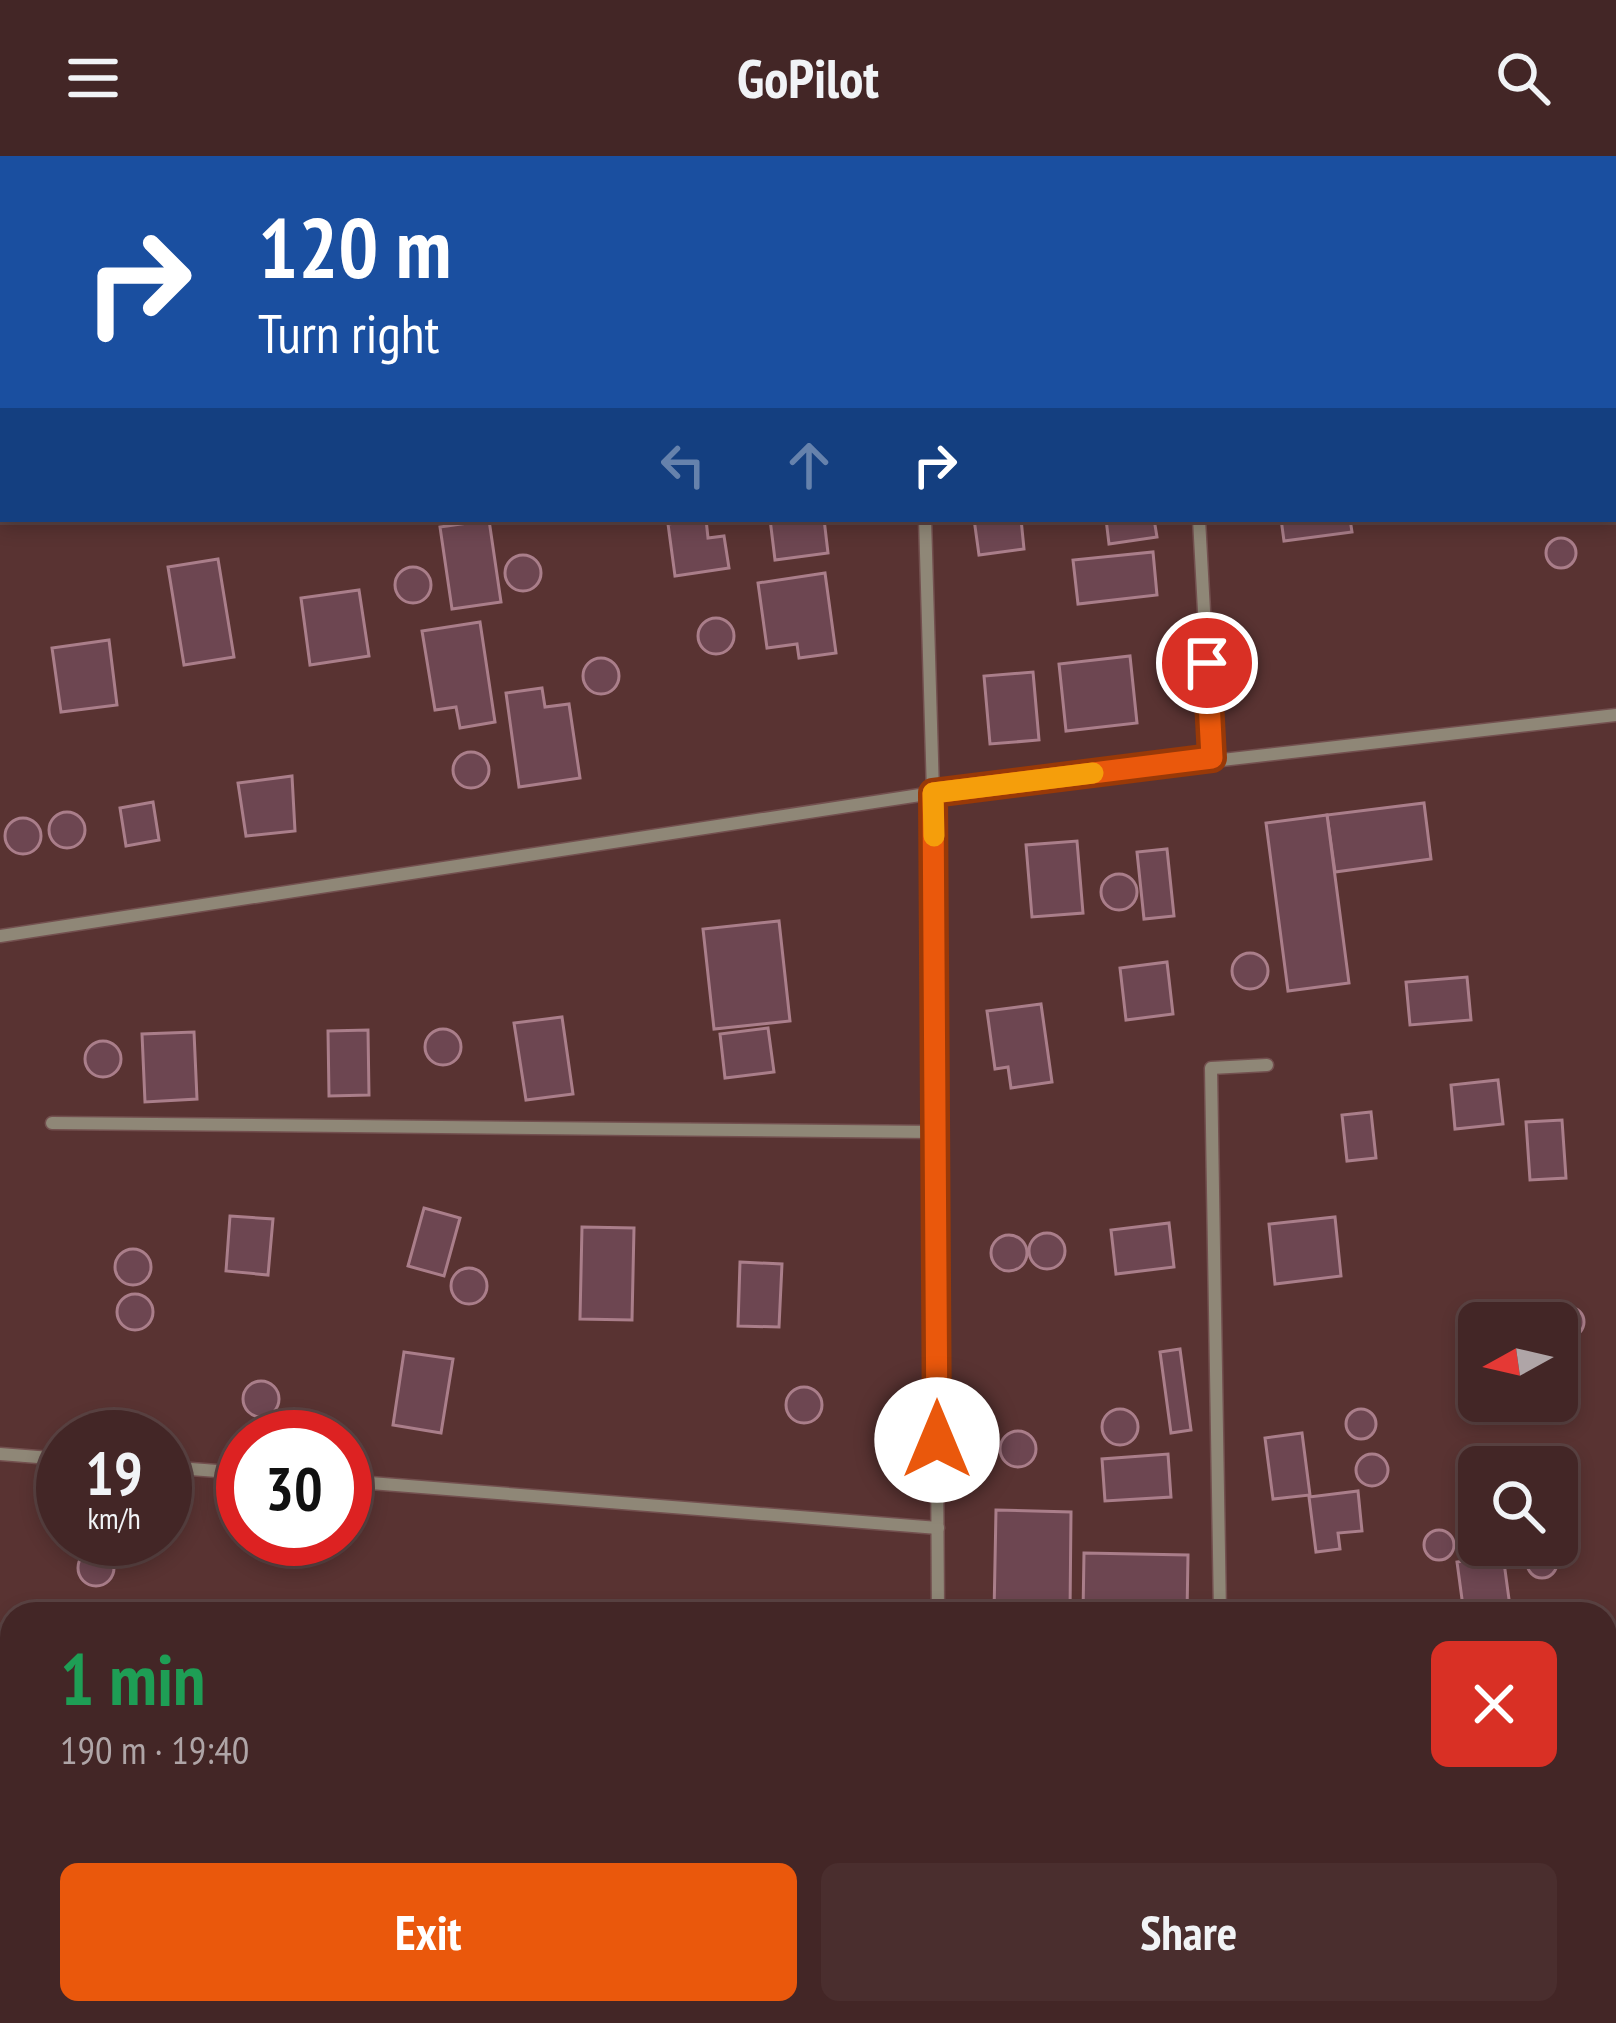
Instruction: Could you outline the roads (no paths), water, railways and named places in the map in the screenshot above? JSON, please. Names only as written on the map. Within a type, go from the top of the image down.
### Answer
[{"type":"street","points":[[925,522],[933,793],[938,1602]]},
{"type":"street","points":[[1199,522],[1212,758]]},
{"type":"street","points":[[0,936],[933,793],[1616,715]]},
{"type":"street","points":[[1220,1602],[1211,1068],[1267,1065]]},
{"type":"street","points":[[52,1123],[935,1132]]},
{"type":"street","points":[[0,1454],[36,1457]]},
{"type":"street","points":[[372,1483],[938,1528]]}]
